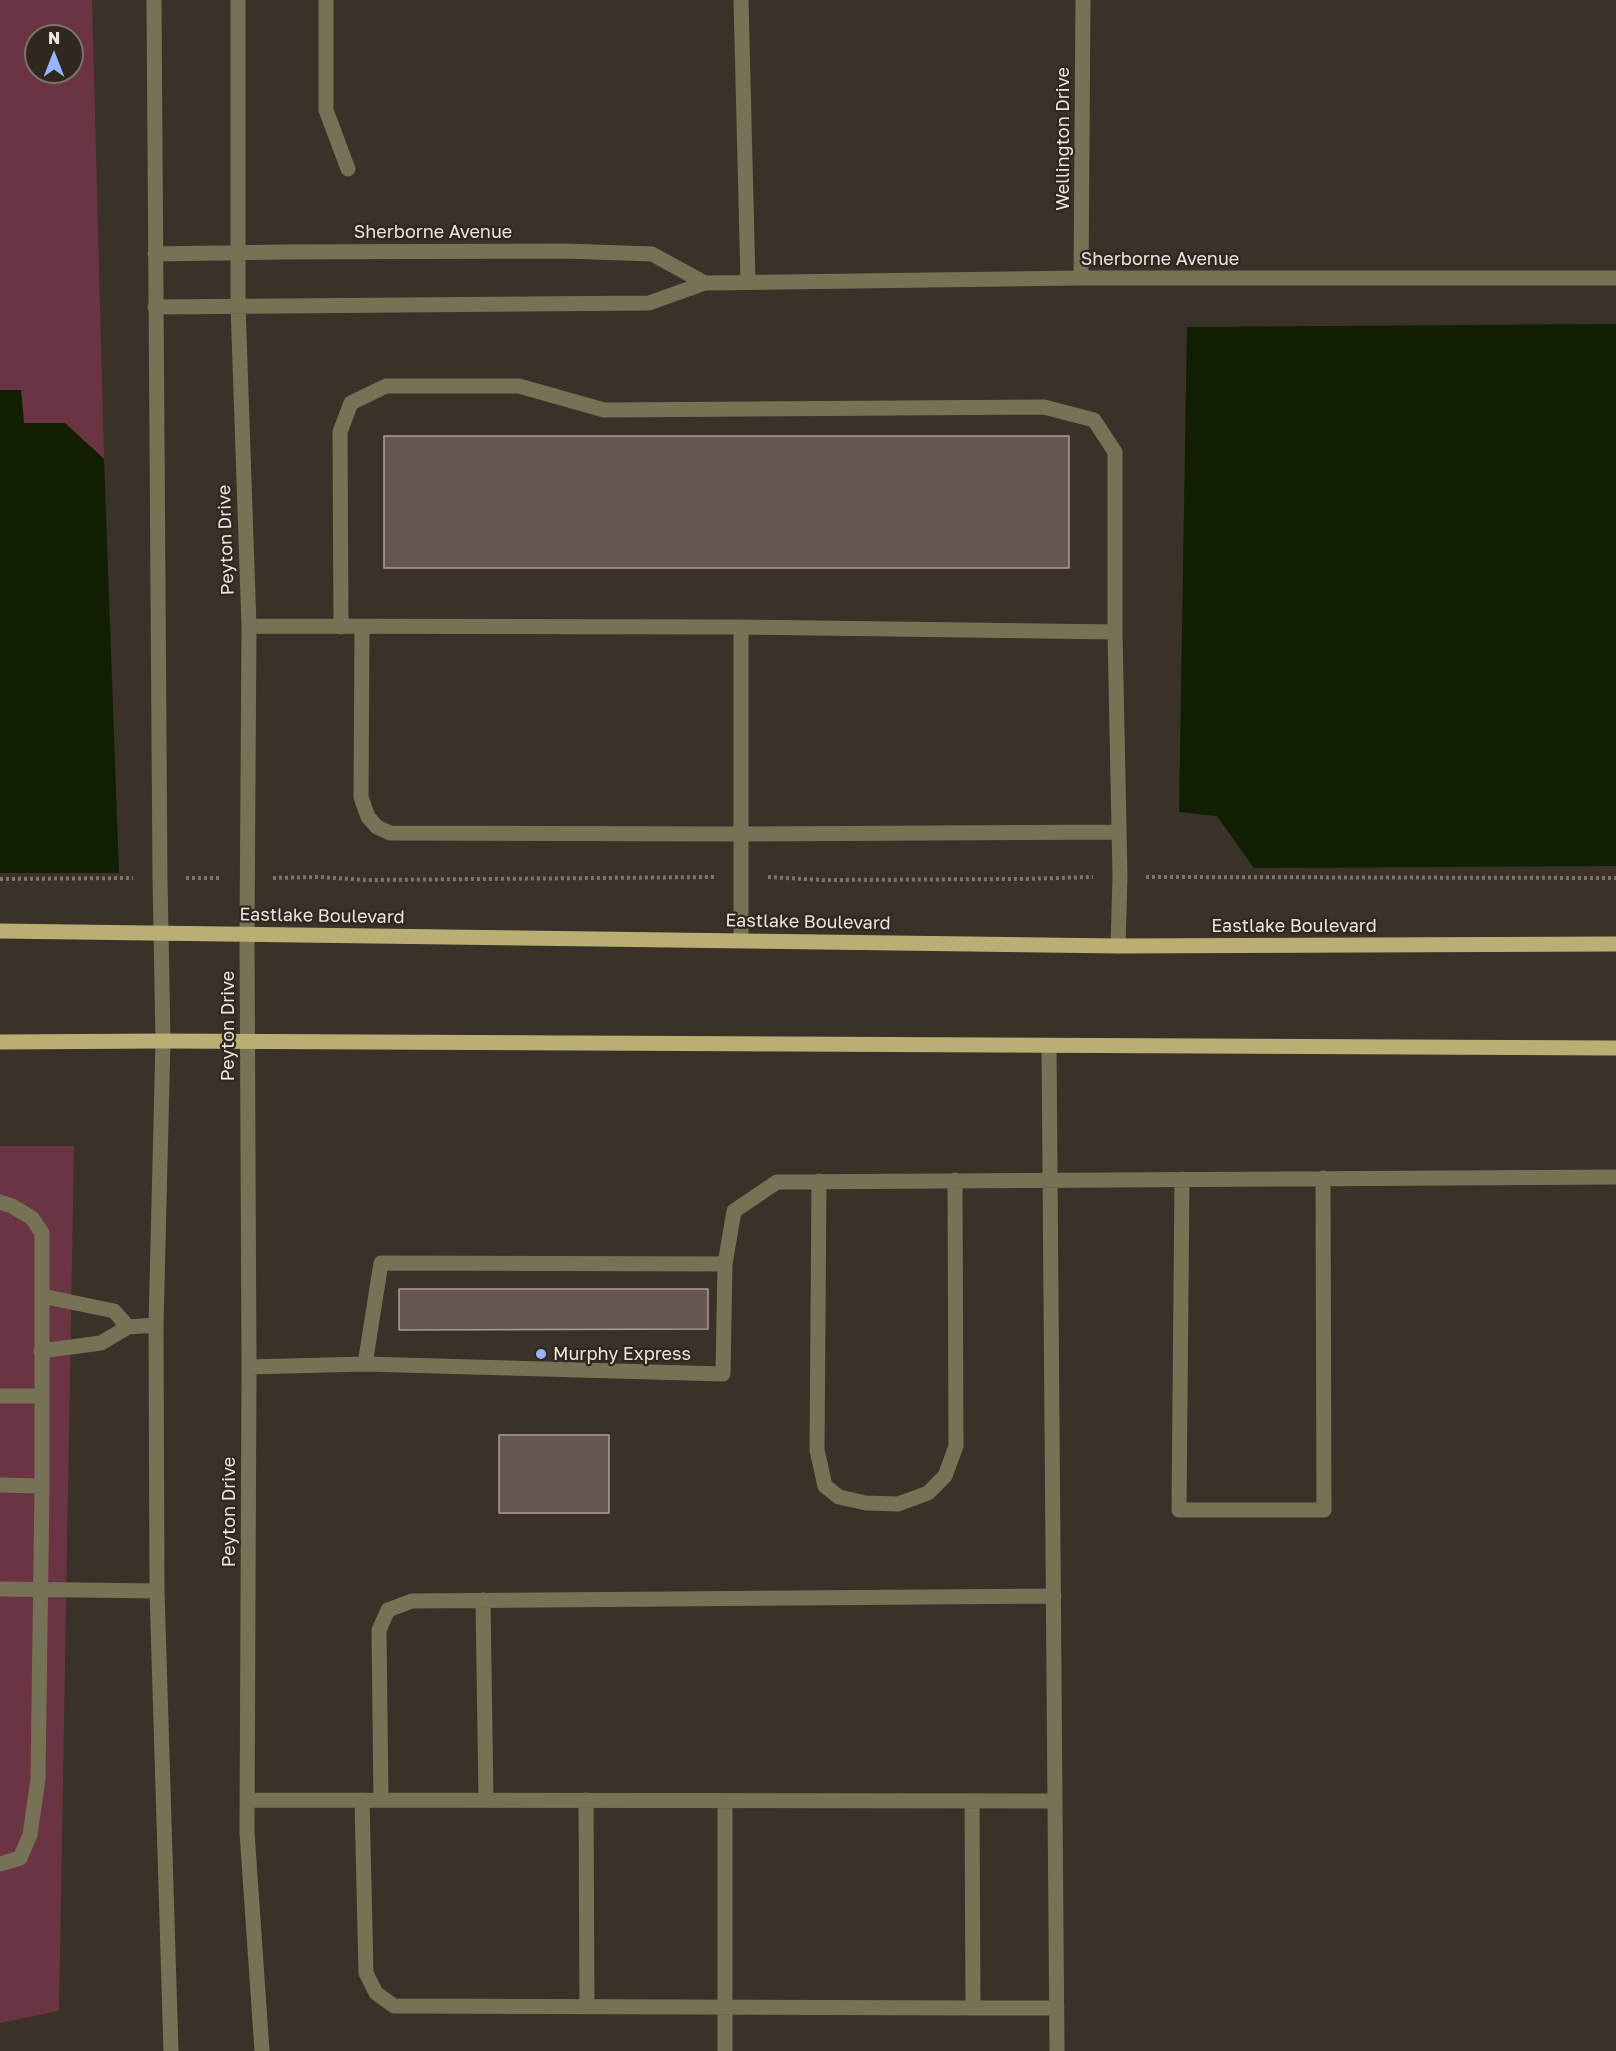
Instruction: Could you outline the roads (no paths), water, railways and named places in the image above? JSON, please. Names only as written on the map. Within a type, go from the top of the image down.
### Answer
[{"type":"main road","name":"Eastlake Boulevard","points":[[0,931],[1118,946],[1616,944]]},
{"type":"main road","points":[[0,1042],[248,1041],[1616,1048]]},
{"type":"street","points":[[154,0],[163,1041],[156,1325],[157,1591],[171,2051]]},
{"type":"street","name":"Peyton Drive","points":[[238,0],[237,252],[249,626],[247,1832],[262,2051]]},
{"type":"street","points":[[326,0],[326,110],[348,169]]},
{"type":"street","points":[[741,0],[747,282]]},
{"type":"street","name":"Wellington Drive","points":[[1081,278],[1083,0]]},
{"type":"street","name":"Sherborne Avenue","points":[[155,254],[565,251],[652,254],[705,283]]},
{"type":"street","name":"Sherborne Avenue","points":[[155,307],[649,303],[705,283],[747,282],[1081,278],[1616,278]]},
{"type":"street","points":[[341,627],[340,432],[351,403],[386,387],[519,387],[604,410],[1044,407],[1094,420],[1115,452],[1118,946]]},
{"type":"street","points":[[249,626],[741,627],[1115,632]]},
{"type":"street","points":[[362,627],[361,797],[368,818],[377,828],[390,832],[741,834],[1119,832]]},
{"type":"street","points":[[741,627],[741,940]]},
{"type":"street","points":[[1049,1046],[1057,2051]]},
{"type":"street","points":[[249,1367],[364,1364],[723,1374],[725,1264],[734,1211],[777,1182],[1616,1176]]},
{"type":"street","points":[[1182,1179],[1179,1510],[1324,1510],[1323,1178]]},
{"type":"street","points":[[819,1181],[817,1450],[825,1486],[840,1497],[866,1503],[898,1504],[928,1493],[945,1476],[956,1446],[955,1180]]},
{"type":"street","points":[[0,1202],[32,1218],[42,1233],[42,1486],[38,1779],[30,1835],[20,1858],[0,1864]]},
{"type":"street","points":[[364,1364],[381,1263],[725,1264]]},
{"type":"street","points":[[42,1296],[114,1311],[128,1327]]},
{"type":"street","points":[[41,1351],[101,1343],[128,1327],[156,1325]]},
{"type":"street","points":[[0,1396],[41,1396]]},
{"type":"street","points":[[0,1485],[42,1486]]},
{"type":"street","points":[[0,1589],[157,1591]]},
{"type":"street","points":[[381,1800],[378,1630],[388,1610],[412,1601],[1054,1596]]},
{"type":"street","points":[[483,1600],[486,1800]]},
{"type":"street","points":[[247,1800],[1055,1801]]},
{"type":"street","points":[[362,1800],[366,1972],[376,1993],[394,2007],[1057,2008]]},
{"type":"street","points":[[586,1800],[587,2007]]},
{"type":"street","points":[[725,1801],[725,2051]]},
{"type":"street","points":[[972,1801],[973,2008]]},
{"type":"place","name":"Murphy Express","points":[[541,1354]]}]
